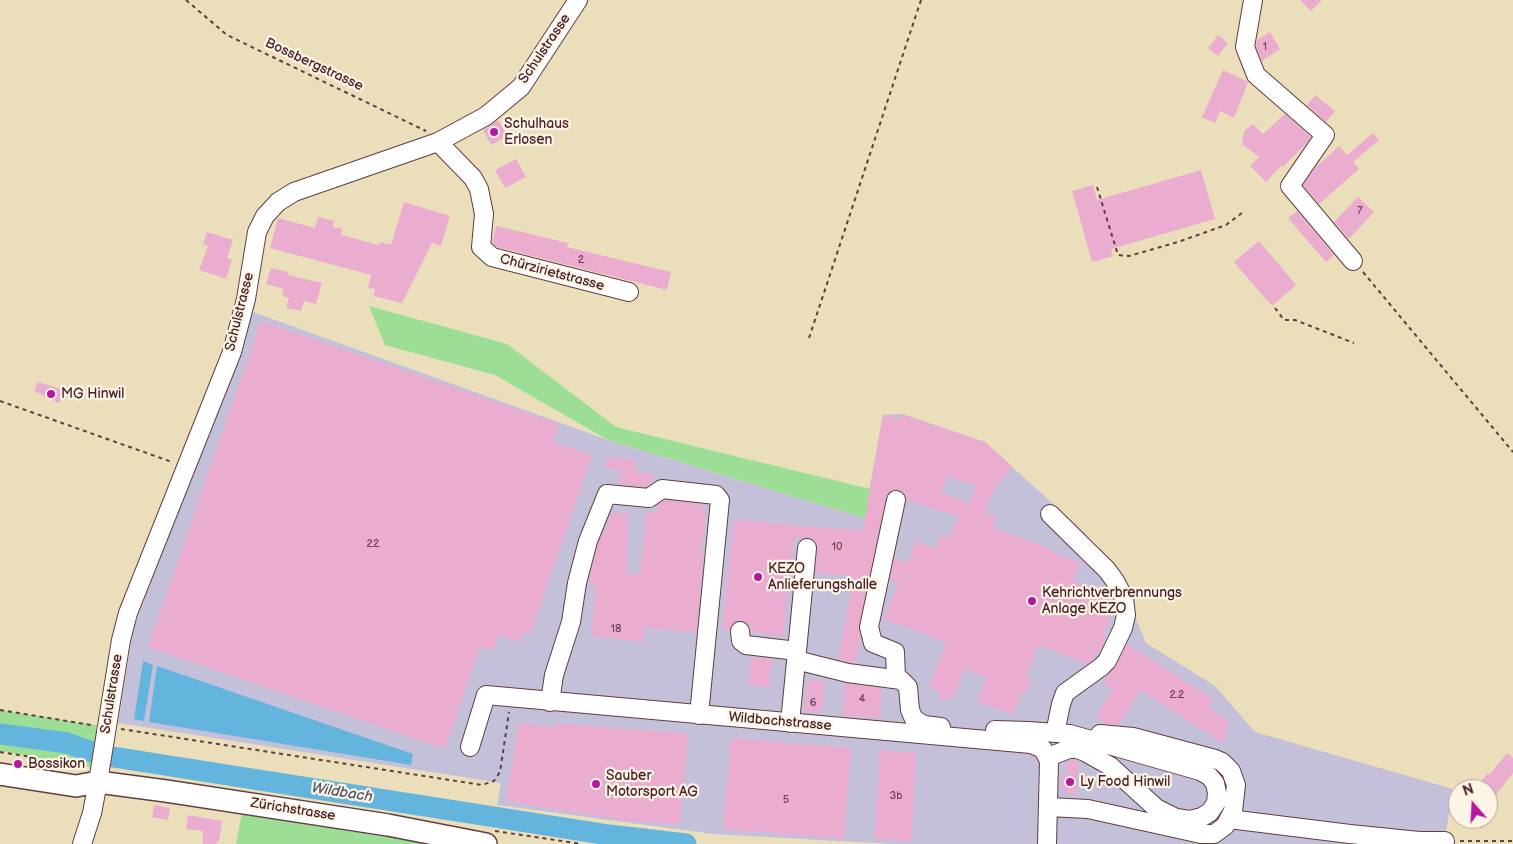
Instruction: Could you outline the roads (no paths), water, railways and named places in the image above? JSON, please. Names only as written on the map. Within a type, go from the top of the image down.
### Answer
[{"type":"main road","name":"Zürichstrasse","points":[[0,761],[83,774],[101,764],[263,805],[486,844]]},
{"type":"main road","name":"Zürichstrasse","points":[[0,774],[76,786],[101,764]]},
{"type":"street","name":"Schulstrasse","points":[[82,844],[92,813],[121,640],[128,613],[137,586],[232,352],[246,299],[257,232],[265,216],[278,202],[294,192],[438,142],[486,116],[521,87],[578,0]]},
{"type":"street","points":[[1253,0],[1245,47],[1256,75],[1325,135],[1290,186],[1353,261]]},
{"type":"street","name":"Chürzirietstrasse","points":[[438,142],[473,178],[479,190],[484,214],[481,247],[492,257],[629,292]]},
{"type":"street","points":[[550,702],[554,675],[571,622],[577,583],[588,541],[607,494],[649,498],[662,489],[716,494],[720,500],[699,715]]},
{"type":"street","points":[[896,500],[869,628],[873,643],[895,652],[896,678]]},
{"type":"street","points":[[1050,514],[1115,580],[1124,598],[1126,615],[1124,628],[1107,660],[1101,667],[1065,693],[1061,704],[1062,733]]},
{"type":"street","points":[[790,723],[807,548]]},
{"type":"street","points":[[740,632],[741,641],[746,646],[797,656],[848,673],[896,678],[908,687],[911,714],[914,719],[924,725],[1062,733],[1082,732],[1133,737],[1222,762],[1231,771],[1236,785],[1235,801],[1229,819],[1220,831],[1207,834],[1088,809],[1048,807]]},
{"type":"street","name":"Wildbachstrasse","points":[[470,746],[486,695],[1031,744],[1043,749],[1048,757]]},
{"type":"street","points":[[1049,840],[1048,757],[1069,749],[1085,752],[1110,766],[1156,808],[1176,818],[1190,820],[1202,817],[1210,812],[1216,803],[1217,793],[1215,784],[1200,771],[1062,733]]},
{"type":"street","points":[[1229,819],[1360,835],[1419,841],[1445,841]]},
{"type":"water","points":[[143,661],[153,665],[144,721],[134,719]]},
{"type":"water","points":[[157,666],[413,754],[411,765],[149,722]]},
{"type":"waterway","name":"Wildbach","points":[[0,734],[67,743],[113,757],[609,835],[686,844]]},
{"type":"place","name":"Schulhaus Erlosen","points":[[494,132]]},
{"type":"place","name":"MG Hinwil","points":[[51,394]]},
{"type":"place","name":"KEZO Anlieferungshalle","points":[[758,577]]},
{"type":"place","name":"Kehrichtverbrennungs Anlage KEZO","points":[[1032,601]]},
{"type":"place","name":"Bossikon","points":[[18,764]]},
{"type":"place","name":"Ly Food Hinwil","points":[[1070,782]]},
{"type":"place","name":"Sauber Motorsport AG","points":[[596,784]]}]
